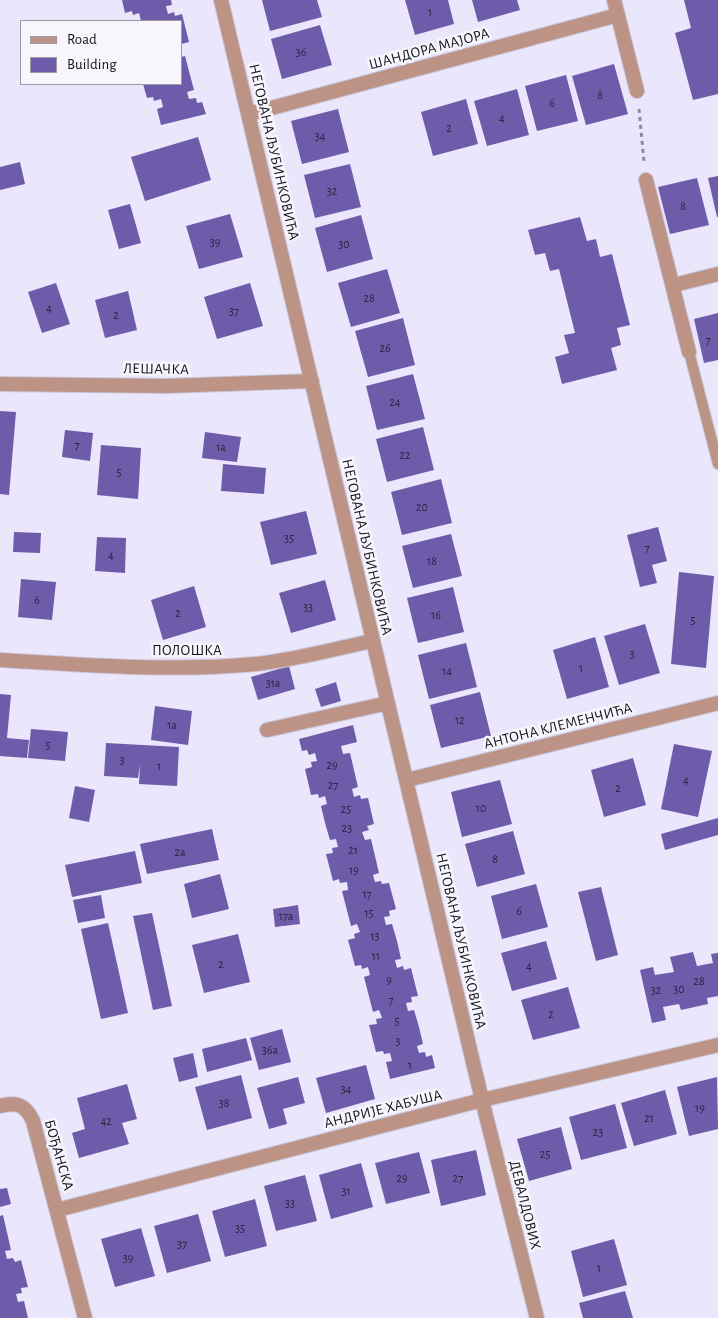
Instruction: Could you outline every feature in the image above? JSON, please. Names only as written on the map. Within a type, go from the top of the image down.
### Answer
[{"type":"street","name":"НЕГОВАНА ЉУБИНКОВИЋА","points":[[221,0],[482,1100]]},
{"type":"street","points":[[614,0],[637,91]]},
{"type":"street","name":"ШАНДОРА МАЈОРА","points":[[249,114],[618,15]]},
{"type":"street","points":[[646,180],[674,285],[689,352]]},
{"type":"street","points":[[674,285],[718,274]]},
{"type":"street","name":"ЛЕШАЧКА","points":[[0,384],[166,386],[312,381]]},
{"type":"street","name":"ПОЛОШКА","points":[[0,660],[92,665],[217,667],[290,659],[372,641]]},
{"type":"street","points":[[267,730],[388,703]]},
{"type":"street","name":"АНТОНА КЛЕМЕНЧИЋА","points":[[407,780],[718,703]]},
{"type":"street","name":"АНДРИЈЕ ХАБУША","points":[[57,1210],[482,1100],[718,1045]]},
{"type":"street","name":"ДЕВАЛДОВИХ","points":[[482,1100],[537,1318]]},
{"type":"street","name":"БОЂАНСКА","points":[[0,1106],[19,1104],[29,1112],[85,1318]]},
{"type":"lane","points":[[689,352],[718,464]]},
{"type":"path","points":[[637,91],[646,180]]},
{"type":"building","points":[[122,0],[171,0],[172,5],[166,6],[168,14],[174,12],[175,16],[182,14],[189,42],[182,44],[182,20],[141,20],[139,13],[133,15],[132,11],[125,13]]},
{"type":"building","points":[[262,0],[317,0],[322,17],[270,31]]},
{"type":"building","points":[[405,0],[448,0],[454,24],[415,35]]},
{"type":"building","points":[[472,0],[517,0],[520,10],[478,22]]},
{"type":"building","points":[[684,0],[718,0],[718,94],[693,100],[675,33],[691,28]]},
{"type":"building","points":[[320,25],[332,65],[282,79],[271,39]]},
{"type":"building","points":[[185,56],[194,90],[187,92],[189,99],[196,98],[197,103],[202,102],[206,114],[161,125],[157,109],[163,107],[161,99],[154,101],[153,97],[147,98],[143,85],[182,85],[182,57]]},
{"type":"building","points":[[614,64],[628,114],[586,125],[572,76]]},
{"type":"building","points":[[566,75],[578,121],[537,131],[525,86]]},
{"type":"building","points":[[517,89],[529,135],[487,146],[474,101]]},
{"type":"building","points":[[466,99],[478,144],[433,156],[421,112]]},
{"type":"building","points":[[338,109],[349,152],[302,164],[291,121]]},
{"type":"building","points":[[198,137],[211,180],[145,201],[131,157]]},
{"type":"building","points":[[20,162],[25,184],[0,190],[0,167]]},
{"type":"building","points":[[350,164],[361,207],[315,218],[304,175]]},
{"type":"building","points":[[718,176],[718,217],[717,217],[708,178]]},
{"type":"building","points":[[697,178],[709,225],[670,234],[658,187]]},
{"type":"building","points":[[130,204],[141,243],[119,249],[108,210]]},
{"type":"building","points":[[230,214],[243,257],[199,269],[186,226]]},
{"type":"building","points":[[361,215],[373,259],[327,272],[315,228]]},
{"type":"building","points":[[580,217],[587,241],[596,239],[600,257],[612,254],[630,325],[617,328],[621,345],[611,348],[617,370],[562,384],[555,357],[569,353],[564,335],[575,333],[559,269],[550,271],[545,253],[535,255],[528,230]]},
{"type":"building","points":[[387,269],[400,313],[351,327],[338,283]]},
{"type":"building","points":[[56,283],[70,324],[42,333],[28,292]]},
{"type":"building","points":[[250,283],[263,326],[217,339],[204,297]]},
{"type":"building","points":[[128,291],[137,330],[105,338],[95,300]]},
{"type":"building","points":[[718,313],[718,360],[704,363],[694,319]]},
{"type":"building","points":[[403,318],[415,365],[368,377],[355,331]]},
{"type":"building","points":[[413,374],[425,419],[377,430],[366,386]]},
{"type":"building","points":[[0,411],[16,412],[9,495],[0,494]]},
{"type":"building","points":[[423,427],[434,470],[387,482],[376,439]]},
{"type":"building","points":[[65,430],[93,433],[90,461],[62,457]]},
{"type":"building","points":[[205,432],[241,437],[237,462],[202,458]]},
{"type":"building","points":[[101,445],[141,448],[138,499],[97,495]]},
{"type":"building","points":[[223,464],[266,468],[264,494],[221,491]]},
{"type":"building","points":[[441,479],[452,523],[402,535],[391,492]]},
{"type":"building","points":[[306,511],[317,554],[271,565],[260,522]]},
{"type":"building","points":[[658,527],[667,561],[652,565],[657,583],[640,587],[627,535]]},
{"type":"building","points":[[14,532],[41,533],[40,553],[13,552]]},
{"type":"building","points":[[451,534],[462,576],[413,588],[402,546]]},
{"type":"building","points":[[97,537],[126,538],[125,573],[95,571]]},
{"type":"building","points":[[679,572],[714,576],[706,668],[671,664]]},
{"type":"building","points":[[21,579],[56,582],[52,620],[18,617]]},
{"type":"building","points":[[325,580],[336,620],[291,633],[279,593]]},
{"type":"building","points":[[194,586],[206,627],[163,640],[151,600]]},
{"type":"building","points":[[453,587],[464,632],[418,643],[407,598]]},
{"type":"building","points":[[645,624],[660,673],[619,685],[604,636]]},
{"type":"building","points":[[595,637],[609,687],[567,699],[553,650]]},
{"type":"building","points":[[466,643],[477,687],[429,699],[418,655]]},
{"type":"building","points":[[289,666],[295,689],[258,700],[251,677]]},
{"type":"building","points":[[336,682],[341,701],[321,707],[315,689]]},
{"type":"building","points":[[480,692],[491,736],[441,748],[430,705]]},
{"type":"building","points":[[0,694],[11,695],[7,738],[29,740],[27,758],[0,756]]},
{"type":"building","points":[[155,706],[192,711],[188,745],[151,740]]},
{"type":"building","points":[[353,725],[357,742],[341,746],[343,754],[350,753],[358,787],[352,789],[354,797],[360,795],[361,799],[368,798],[374,824],[367,826],[369,830],[362,832],[365,840],[371,839],[379,873],[373,875],[375,882],[389,883],[396,909],[389,911],[390,916],[384,917],[386,925],[392,924],[397,941],[401,959],[395,960],[397,968],[403,966],[404,970],[411,968],[418,996],[411,997],[412,1002],[406,1003],[408,1011],[414,1010],[419,1027],[423,1044],[417,1046],[419,1053],[425,1052],[426,1057],[432,1055],[435,1068],[390,1079],[386,1062],[392,1061],[390,1053],[376,1052],[369,1025],[377,1024],[376,1019],[382,1018],[379,1010],[373,1012],[364,977],[370,975],[368,967],[362,969],[361,965],[355,966],[348,940],[355,938],[354,934],[360,932],[357,924],[351,926],[342,891],[348,890],[347,882],[340,883],[339,879],[333,881],[326,854],[333,853],[332,848],[338,847],[336,839],[330,840],[325,823],[321,806],[327,804],[325,796],[319,798],[318,794],[311,795],[305,769],[312,767],[311,762],[317,761],[315,753],[309,755],[307,750],[302,751],[299,739]]},
{"type":"building","points":[[31,729],[68,732],[65,761],[28,758]]},
{"type":"building","points":[[106,743],[179,747],[177,786],[139,784],[140,765],[138,778],[104,776]]},
{"type":"building","points":[[674,744],[712,751],[698,817],[661,809]]},
{"type":"building","points":[[633,758],[646,805],[604,817],[591,770]]},
{"type":"building","points":[[500,780],[512,824],[462,837],[451,792]]},
{"type":"building","points":[[75,786],[95,790],[89,822],[69,818]]},
{"type":"building","points":[[718,818],[718,835],[665,850],[661,834]]},
{"type":"building","points":[[212,829],[219,860],[147,874],[140,844]]},
{"type":"building","points":[[513,831],[525,874],[477,887],[465,844]]},
{"type":"building","points":[[135,851],[142,883],[72,897],[65,865]]},
{"type":"building","points":[[220,874],[229,909],[192,918],[184,884]]},
{"type":"building","points":[[536,884],[548,927],[502,939],[491,896]]},
{"type":"building","points":[[601,887],[618,955],[596,961],[578,892]]},
{"type":"building","points":[[101,895],[105,918],[78,923],[73,900]]},
{"type":"building","points":[[298,905],[300,924],[275,927],[273,909]]},
{"type":"building","points":[[152,913],[172,1006],[153,1010],[133,916]]},
{"type":"building","points":[[108,923],[128,1013],[101,1019],[81,929]]},
{"type":"building","points":[[238,934],[250,982],[204,993],[192,945]]},
{"type":"building","points":[[546,941],[557,979],[512,991],[501,953]]},
{"type":"building","points":[[693,952],[697,966],[713,963],[711,954],[718,953],[718,996],[707,998],[708,1004],[681,1010],[679,1004],[663,1007],[666,1020],[652,1023],[640,970],[653,967],[655,975],[674,972],[670,957]]},
{"type":"building","points":[[568,987],[580,1028],[533,1040],[521,1000]]},
{"type":"building","points":[[282,1029],[291,1062],[259,1070],[250,1038]]},
{"type":"building","points":[[246,1038],[252,1060],[207,1072],[202,1049]]},
{"type":"building","points":[[193,1053],[198,1077],[179,1082],[173,1058]]},
{"type":"building","points":[[366,1065],[375,1099],[326,1113],[316,1078]]},
{"type":"building","points":[[241,1075],[252,1118],[207,1130],[195,1087]]},
{"type":"building","points":[[298,1077],[305,1103],[283,1109],[287,1124],[269,1129],[257,1088]]},
{"type":"building","points":[[717,1077],[718,1129],[689,1136],[677,1087]]},
{"type":"building","points":[[127,1084],[137,1119],[122,1123],[129,1144],[79,1158],[72,1133],[85,1129],[77,1098]]},
{"type":"building","points":[[665,1090],[677,1134],[634,1146],[621,1103]]},
{"type":"building","points":[[615,1104],[627,1148],[581,1160],[569,1117]]},
{"type":"building","points":[[561,1127],[572,1169],[529,1181],[517,1139]]},
{"type":"building","points":[[476,1150],[486,1195],[441,1206],[431,1160]]},
{"type":"building","points":[[419,1152],[430,1193],[386,1204],[375,1163]]},
{"type":"building","points":[[361,1163],[373,1207],[331,1219],[319,1175]]},
{"type":"building","points":[[305,1175],[317,1221],[276,1231],[264,1186]]},
{"type":"building","points":[[7,1188],[11,1204],[0,1207],[0,1189]]},
{"type":"building","points":[[255,1199],[267,1246],[225,1257],[212,1211]]},
{"type":"building","points":[[198,1214],[211,1261],[167,1273],[154,1226]]},
{"type":"building","points":[[3,1215],[11,1250],[5,1251],[7,1259],[13,1258],[15,1262],[21,1260],[28,1287],[21,1288],[22,1293],[16,1294],[18,1302],[24,1301],[28,1318],[0,1318],[0,1216]]},
{"type":"building","points":[[141,1228],[155,1276],[115,1287],[101,1239]]},
{"type":"building","points":[[614,1239],[627,1285],[583,1297],[571,1251]]},
{"type":"building","points":[[625,1291],[633,1318],[583,1318],[579,1303]]}]
